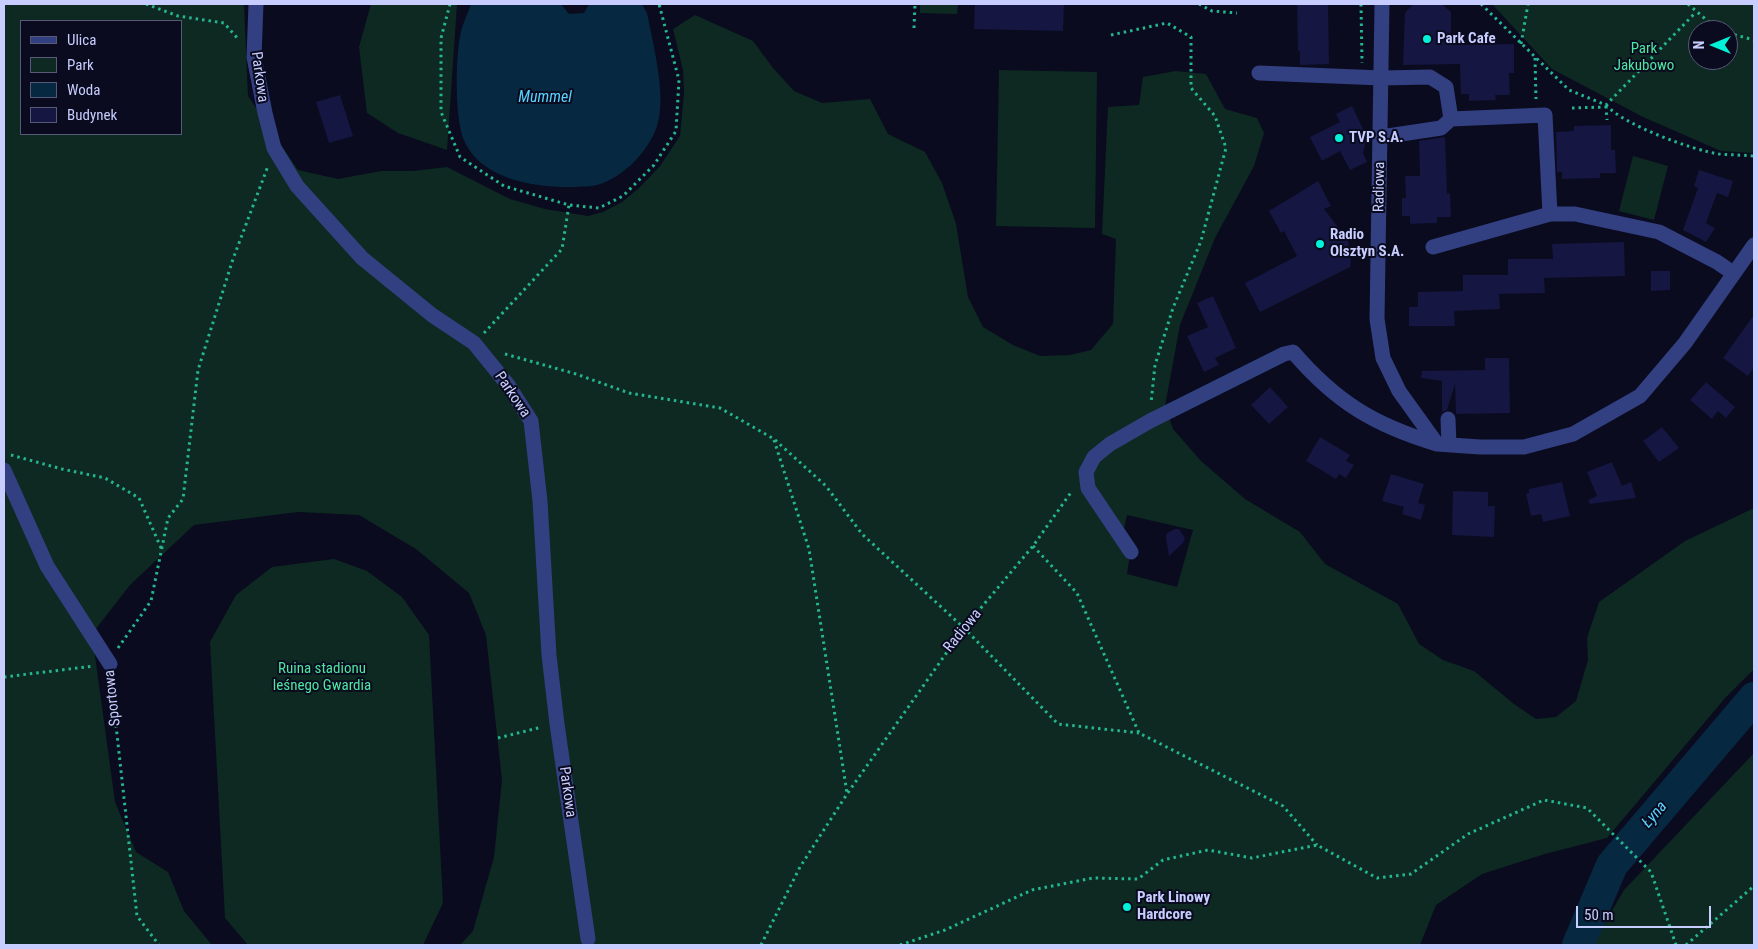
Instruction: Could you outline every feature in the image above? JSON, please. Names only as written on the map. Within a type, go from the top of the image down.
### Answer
[{"type":"street","name":"Parkowa","points":[[256,4],[254,57],[265,114],[274,148],[297,186],[362,258],[432,316],[474,343],[508,385],[531,421],[540,501],[549,655],[588,939]]},
{"type":"street","name":"Radiowa","points":[[1382,4],[1378,319],[1383,358],[1399,392],[1443,444]]},
{"type":"street","points":[[1259,73],[1382,78],[1430,77],[1446,87],[1451,119]]},
{"type":"street","points":[[1381,137],[1441,128],[1451,119],[1546,115],[1550,214]]},
{"type":"street","points":[[1433,247],[1550,214],[1575,214],[1659,232],[1717,262],[1733,273]]},
{"type":"street","points":[[1131,552],[1088,488],[1086,472],[1094,457],[1110,444],[1150,421],[1284,354],[1294,352],[1316,379],[1350,407],[1400,433],[1443,444],[1480,447],[1532,444],[1573,434],[1640,396],[1685,343],[1754,245]]},
{"type":"street","points":[[1443,444],[1448,419]]},
{"type":"street","name":"Sportowa","points":[[4,470],[46,566],[110,664]]},
{"type":"path","points":[[146,4],[178,16],[224,23],[254,57]]},
{"type":"path","points":[[450,4],[441,38],[441,112],[460,157],[504,186],[569,205],[599,208],[623,196],[654,165],[676,131],[679,80],[659,4]]},
{"type":"path","points":[[914,28],[915,4]]},
{"type":"path","points":[[1200,4],[1212,11],[1237,13]]},
{"type":"path","points":[[1361,4],[1362,77]]},
{"type":"path","points":[[1481,4],[1570,90],[1606,106],[1615,115],[1687,146],[1719,154],[1754,156]]},
{"type":"path","points":[[1521,44],[1528,4]]},
{"type":"path","points":[[1688,4],[1708,20]]},
{"type":"path","points":[[1572,108],[1606,106],[1696,12]]},
{"type":"path","points":[[1111,35],[1167,23],[1191,37],[1191,88],[1215,116],[1226,148],[1201,241],[1174,308],[1154,365],[1150,421]]},
{"type":"path","points":[[1738,36],[1754,40]]},
{"type":"path","points":[[1535,57],[1536,107]]},
{"type":"path","points":[[1606,106],[1607,120]]},
{"type":"path","points":[[4,677],[110,664],[119,646],[151,600],[168,518],[183,500],[198,370],[233,259],[274,148]]},
{"type":"path","points":[[474,343],[562,249],[569,205]]},
{"type":"path","points":[[500,352],[576,374],[629,393],[720,408],[774,440],[826,486],[862,534],[964,628],[1058,724],[1139,733],[1283,806],[1317,845],[1377,878],[1411,874],[1468,834],[1544,800],[1587,808],[1650,872],[1676,945]]},
{"type":"path","points":[[774,440],[809,549],[847,794]]},
{"type":"path","points":[[4,453],[62,469],[105,478],[139,498],[162,551]]},
{"type":"path","name":"Radiowa","points":[[761,945],[800,867],[847,794],[964,628],[1033,546],[1086,472]]},
{"type":"path","points":[[1033,546],[1077,593],[1139,733]]},
{"type":"path","name":"Sportowa","points":[[110,664],[137,916],[159,945]]},
{"type":"path","points":[[498,738],[557,724]]},
{"type":"path","points":[[900,945],[944,930],[1032,890],[1093,878],[1138,878],[1163,860],[1208,850],[1252,858],[1317,845]]},
{"type":"path","points":[[1686,945],[1754,886]]},
{"type":"green space","points":[[4,4],[244,4],[248,96],[298,170],[338,179],[381,171],[413,171],[447,167],[510,199],[545,209],[588,216],[603,212],[622,202],[639,188],[660,166],[680,136],[684,93],[683,70],[673,29],[695,15],[753,41],[773,68],[794,91],[822,103],[870,99],[888,134],[925,152],[942,183],[956,224],[968,297],[983,327],[1013,345],[1040,356],[1070,355],[1091,350],[1113,324],[1116,239],[1102,234],[1108,107],[1139,105],[1143,77],[1176,71],[1206,74],[1225,109],[1257,118],[1264,133],[1254,166],[1215,238],[1180,325],[1165,406],[1173,429],[1201,461],[1245,499],[1300,532],[1325,564],[1398,604],[1419,644],[1443,660],[1474,671],[1514,704],[1536,719],[1556,717],[1576,701],[1588,660],[1587,638],[1599,602],[1685,541],[1754,508],[1754,669],[1726,697],[1607,838],[1545,854],[1482,874],[1436,905],[1420,945],[460,945],[473,931],[494,857],[502,780],[486,635],[469,593],[416,549],[359,515],[298,512],[194,525],[130,585],[92,634],[115,802],[136,852],[168,872],[184,911],[212,945],[4,945]],"holes":[[[1127,515],[1193,530],[1177,587],[1127,574],[1132,542],[1124,529]]]},
{"type":"green space","points":[[371,4],[457,4],[447,150],[398,133],[367,113],[359,47]]},
{"type":"green space","points":[[920,4],[958,4],[957,14],[920,13]]},
{"type":"green space","name":"Park Jakubowo","points":[[1492,4],[1754,4],[1754,153],[1721,151],[1643,117],[1552,69]]},
{"type":"green space","points":[[999,70],[1097,72],[1095,228],[996,226]]},
{"type":"green space","points":[[1633,156],[1668,166],[1654,220],[1619,211]]},
{"type":"green space","name":"Ruina stadionu leśnego Gwardia","points":[[334,559],[367,571],[402,597],[429,635],[443,903],[423,945],[248,945],[225,918],[210,642],[236,595],[272,567]]},
{"type":"green space","points":[[1754,753],[1754,945],[1592,945],[1624,890]]},
{"type":"water","name":"Mummel","points":[[471,4],[561,4],[569,14],[584,13],[589,4],[642,4],[647,13],[661,100],[657,126],[648,145],[634,162],[607,181],[594,186],[575,187],[543,186],[510,179],[482,164],[471,152],[463,138],[457,101],[459,43]]},
{"type":"building","points":[[975,4],[1064,4],[1063,31],[974,29]]},
{"type":"building","points":[[1297,4],[1328,4],[1329,64],[1300,65]]},
{"type":"building","points":[[1413,4],[1442,4],[1451,12],[1451,45],[1514,44],[1514,73],[1509,73],[1510,95],[1495,95],[1496,100],[1469,101],[1469,94],[1461,94],[1460,64],[1403,65],[1405,13]]},
{"type":"building","points":[[340,95],[353,136],[329,143],[316,102]]},
{"type":"building","name":"TVP S.A.","points":[[1352,106],[1367,137],[1363,153],[1367,162],[1350,170],[1340,151],[1322,161],[1310,137],[1340,122],[1336,114]]},
{"type":"building","points":[[1611,125],[1611,150],[1615,150],[1616,173],[1600,173],[1600,178],[1562,179],[1562,172],[1557,172],[1556,132],[1574,131],[1574,126]]},
{"type":"building","points":[[1445,137],[1447,194],[1450,193],[1451,217],[1437,217],[1437,223],[1410,224],[1410,216],[1402,216],[1402,198],[1406,198],[1405,176],[1420,176],[1419,141]]},
{"type":"building","points":[[1699,170],[1733,181],[1728,197],[1717,193],[1706,223],[1715,228],[1706,242],[1683,230],[1698,188],[1694,186]]},
{"type":"building","name":"Radio Olsztyn S.A.","points":[[1318,181],[1331,206],[1324,209],[1348,240],[1350,267],[1260,312],[1245,283],[1297,256],[1284,231],[1281,233],[1269,211]]},
{"type":"building","points":[[1624,242],[1625,276],[1544,278],[1545,293],[1499,294],[1500,309],[1454,311],[1455,326],[1409,326],[1409,307],[1418,307],[1418,292],[1463,291],[1463,275],[1508,275],[1508,259],[1553,259],[1552,244]]},
{"type":"building","points":[[1651,271],[1670,271],[1670,290],[1651,291]]},
{"type":"building","points":[[1213,296],[1236,348],[1215,358],[1219,365],[1204,372],[1187,336],[1208,327],[1197,303]]},
{"type":"building","points":[[1754,315],[1754,367],[1748,376],[1723,358]]},
{"type":"building","points":[[1485,358],[1509,358],[1510,413],[1456,414],[1455,384],[1447,410],[1442,412],[1442,381],[1421,378],[1422,371],[1485,370]]},
{"type":"building","points":[[1706,382],[1735,407],[1726,418],[1718,411],[1712,419],[1690,400]]},
{"type":"building","points":[[1270,387],[1288,407],[1269,424],[1251,405]]},
{"type":"building","points":[[1662,427],[1679,448],[1659,462],[1643,441]]},
{"type":"building","points":[[1320,437],[1350,455],[1346,461],[1354,465],[1346,478],[1339,474],[1336,479],[1306,461]]},
{"type":"building","points":[[1612,462],[1622,486],[1631,482],[1636,498],[1590,504],[1588,500],[1597,496],[1587,472]]},
{"type":"building","points":[[1391,474],[1424,484],[1418,503],[1425,505],[1421,520],[1402,514],[1404,507],[1382,501]]},
{"type":"building","points":[[1562,482],[1570,516],[1543,522],[1541,514],[1531,516],[1526,494],[1529,493],[1529,489]]},
{"type":"building","points":[[1453,491],[1488,492],[1488,506],[1495,506],[1494,537],[1452,535]]},
{"type":"building","points":[[1179,529],[1185,538],[1183,543],[1169,556],[1167,533]]},
{"type":"waterway","name":"Łyna","points":[[1578,945],[1612,865],[1754,698]]},
{"type":"place","name":"Park Cafe","points":[[1427,39]]},
{"type":"place","name":"TVP S.A.","points":[[1339,138]]},
{"type":"place","name":"Radio Olsztyn S.A.","points":[[1320,244]]},
{"type":"place","name":"Park Linowy Hardcore","points":[[1127,907]]}]
